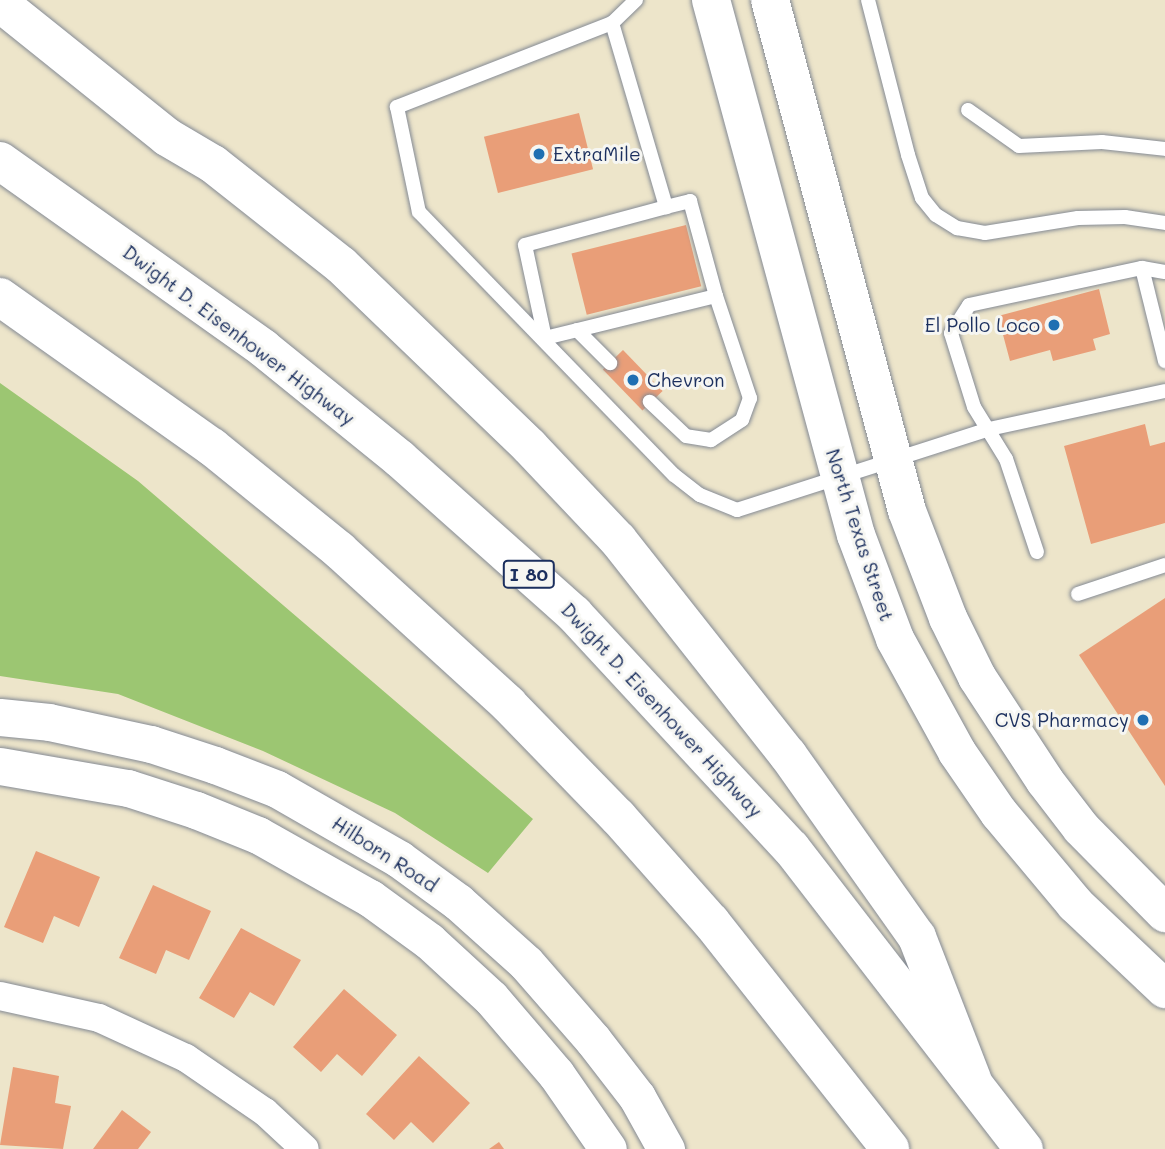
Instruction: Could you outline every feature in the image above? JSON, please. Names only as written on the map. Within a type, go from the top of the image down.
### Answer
[{"type":"main road","points":[[38,0],[181,126],[213,164]]},
{"type":"main road","name":"North Texas Street","points":[[711,0],[840,480],[895,639],[957,752],[999,813],[1074,904],[1165,989]]},
{"type":"main road","points":[[770,0],[894,462],[926,567],[977,677],[1081,828],[1165,913]]},
{"type":"main road","points":[[0,3],[167,137],[213,164],[341,265],[530,447],[626,551],[788,755],[917,937],[972,1079]]},
{"type":"main road","name":"Dwight D. Eisenhower Highway","points":[[0,160],[263,348],[400,459],[574,614],[791,848],[1024,1149]]},
{"type":"main road","points":[[0,297],[212,447],[340,550],[508,704],[618,817],[711,922],[890,1149]]},
{"type":"street","name":"Hilborn Road","points":[[0,717],[49,722],[151,744],[215,765],[277,789],[399,859],[458,902],[526,963],[593,1040],[636,1097],[666,1149]]},
{"type":"street","points":[[0,766],[128,788],[196,810],[279,846],[370,898],[429,941],[491,998],[556,1074],[608,1149]]},
{"type":"street","points":[[0,996],[99,1018],[186,1058],[265,1112],[304,1149]]},
{"type":"lane","points":[[636,0],[612,23],[397,107],[419,212],[545,338],[674,475],[700,495],[737,510],[840,480],[989,429],[1046,421],[1165,391]]},
{"type":"lane","points":[[868,0],[908,155],[922,198],[936,215],[957,228],[985,233],[1078,218],[1125,217],[1165,223]]},
{"type":"lane","points":[[612,23],[666,206]]},
{"type":"lane","points":[[968,110],[1018,146],[1102,142],[1165,149]]},
{"type":"lane","points":[[545,338],[525,245],[690,201],[716,296],[750,398],[742,420],[711,440],[686,436],[650,402]]},
{"type":"lane","points":[[1037,552],[1006,459],[974,407],[951,333],[969,305],[1142,268],[1165,272]]},
{"type":"lane","points":[[1142,268],[1165,361]]},
{"type":"lane","points":[[545,338],[716,296]]},
{"type":"lane","points":[[577,330],[610,363]]},
{"type":"lane","points":[[1078,594],[1165,565]]},
{"type":"green space","points":[[0,383],[138,481],[533,819],[488,873],[395,813],[263,751],[118,694],[0,676]]},
{"type":"building","name":"ExtraMile","points":[[579,113],[593,169],[498,193],[484,137]]},
{"type":"building","points":[[686,225],[701,286],[587,315],[572,254]]},
{"type":"building","name":"El Pollo Loco","points":[[1099,289],[1110,334],[1093,339],[1096,350],[1053,361],[1050,350],[1010,361],[998,316]]},
{"type":"building","name":"Chevron","points":[[623,350],[663,391],[642,410],[603,369]]},
{"type":"building","points":[[1145,424],[1150,446],[1165,442],[1165,523],[1091,544],[1064,446]]},
{"type":"building","name":"CVS Pharmacy","points":[[1165,598],[1165,786],[1079,655]]},
{"type":"building","points":[[36,851],[100,877],[79,927],[54,916],[43,943],[4,927]]},
{"type":"building","points":[[153,885],[211,911],[189,960],[166,950],[156,974],[119,958]]},
{"type":"building","points":[[241,928],[301,960],[274,1006],[250,992],[234,1018],[199,998]]},
{"type":"building","points":[[344,989],[397,1035],[362,1076],[337,1054],[321,1072],[293,1047]]},
{"type":"building","points":[[419,1056],[470,1103],[433,1143],[411,1122],[394,1140],[366,1114]]},
{"type":"building","points":[[13,1067],[59,1076],[55,1103],[71,1106],[63,1149],[0,1145]]},
{"type":"building","points":[[122,1110],[151,1132],[138,1149],[93,1149]]},
{"type":"building","points":[[499,1142],[504,1149],[489,1149]]},
{"type":"place","name":"ExtraMile","points":[[539,154]]},
{"type":"place","name":"El Pollo Loco","points":[[1054,325]]},
{"type":"place","name":"Chevron","points":[[633,380]]},
{"type":"place","name":"CVS Pharmacy","points":[[1143,720]]}]
